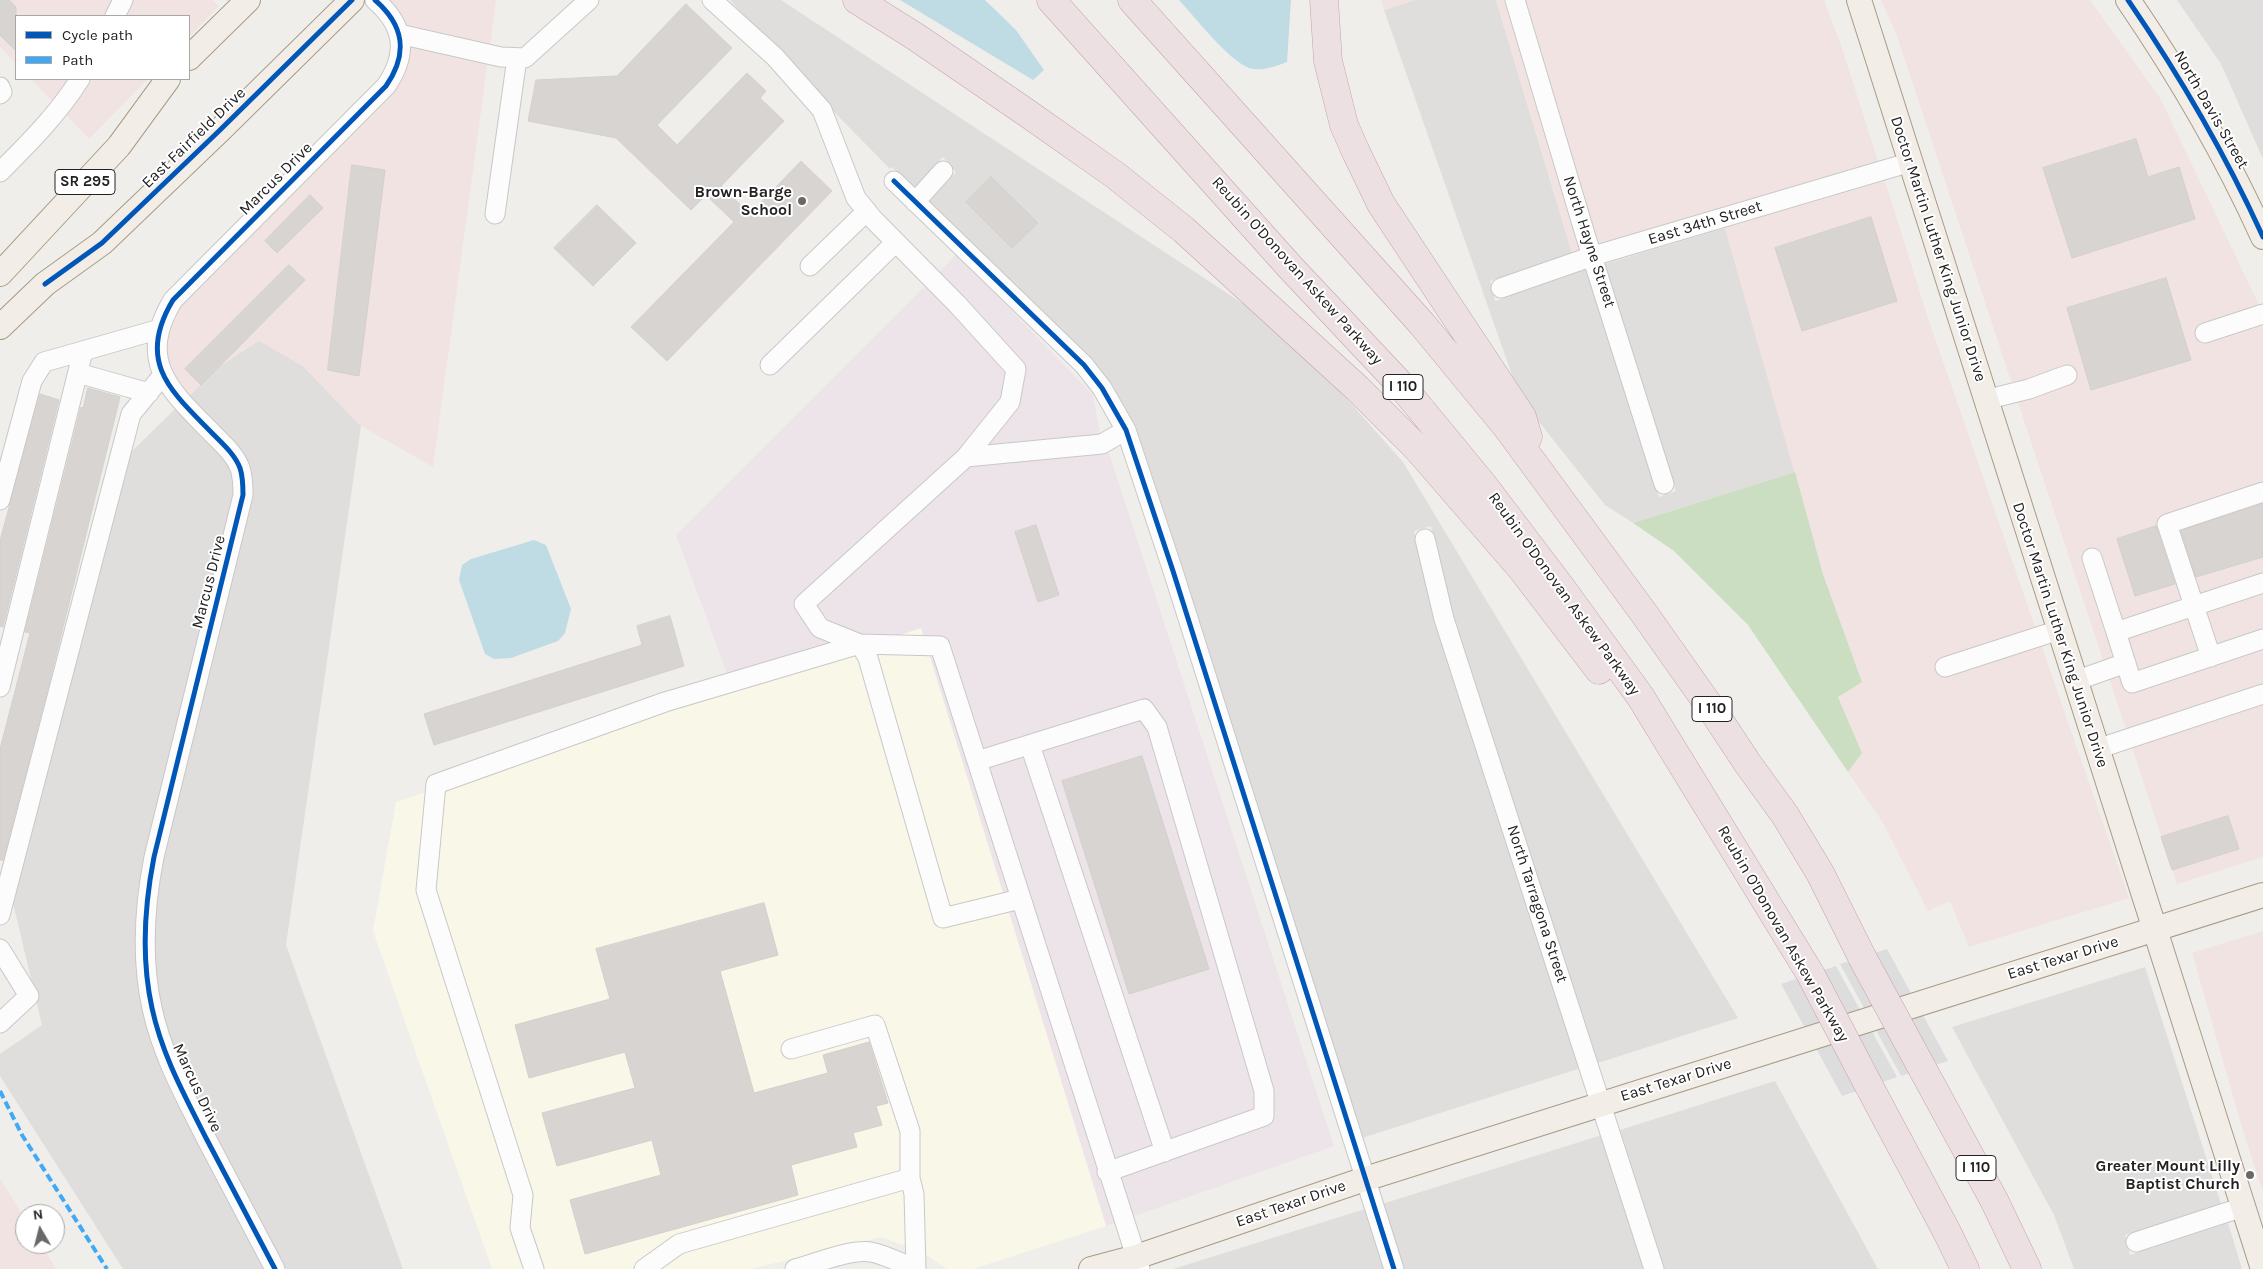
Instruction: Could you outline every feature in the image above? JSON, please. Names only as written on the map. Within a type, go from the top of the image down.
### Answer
[{"type":"highway","points":[[857,0],[970,73],[1115,175],[1184,230],[1358,389],[1417,448],[1521,568],[1710,810]]},
{"type":"highway","name":"Reubin O'Donovan Askew Parkway","points":[[1051,0],[1290,267],[1400,384],[1484,486],[1640,696],[1811,975],[1965,1269]]},
{"type":"highway","name":"I 110","points":[[1132,0],[1422,324],[1506,426],[1643,612],[1713,711],[1785,815],[1820,873],[1862,957],[1994,1200],[2027,1269]]},
{"type":"highway","points":[[1324,0],[1328,61],[1344,125],[1355,150],[1381,204],[1522,418],[1540,474]]},
{"type":"main road","points":[[190,57],[248,0]]},
{"type":"main road","name":"East Fairfield Drive","points":[[0,326],[45,284],[102,243],[352,0]]},
{"type":"main road","name":"Doctor Martin Luther King Junior Drive","points":[[1859,0],[2154,930],[2252,1219],[2263,1269]]},
{"type":"main road","name":"North Davis Street","points":[[2128,0],[2168,59],[2206,122],[2240,187],[2263,237]]},
{"type":"main road","name":"SR 295","points":[[0,274],[119,146],[167,80]]},
{"type":"main road","name":"East Texar Drive","points":[[1091,1269],[1138,1263],[1365,1179],[2263,895]]},
{"type":"street","points":[[116,15],[123,0]]},
{"type":"street","points":[[376,0],[394,20],[400,34],[501,57],[517,58],[525,58],[589,0]]},
{"type":"street","points":[[712,0],[775,57],[822,110],[856,198],[896,242],[958,304],[1016,369],[1010,402],[966,457],[804,604],[820,628],[860,644],[868,658],[943,918],[1020,899]]},
{"type":"street","name":"North Hayne Street","points":[[1515,0],[1664,484]]},
{"type":"street","name":"Marcus Drive","points":[[275,1269],[174,1077],[158,1032],[146,976],[144,930],[147,894],[154,858],[243,495],[243,479],[240,467],[232,453],[173,394],[159,364],[157,343],[164,314],[172,300],[386,86],[394,74],[400,59],[400,34]]},
{"type":"street","points":[[495,214],[517,58]]},
{"type":"street","points":[[0,172],[39,133],[79,80]]},
{"type":"street","points":[[0,87],[2,92],[0,94]]},
{"type":"street","name":"East 34th Street","points":[[1501,288],[1593,256],[1911,162]]},
{"type":"street","points":[[915,202],[943,171]]},
{"type":"street","points":[[894,181],[1084,366],[1102,388],[1126,430],[1394,1269]]},
{"type":"street","points":[[810,266],[867,211]]},
{"type":"street","points":[[770,365],[896,242]]},
{"type":"street","points":[[2205,333],[2263,314]]},
{"type":"street","points":[[0,500],[6,458],[32,380],[44,362],[160,329]]},
{"type":"street","points":[[0,687],[83,351]]},
{"type":"street","points":[[78,374],[149,393]]},
{"type":"street","points":[[0,916],[131,414],[163,375]]},
{"type":"street","points":[[1985,400],[2029,389],[2067,375]]},
{"type":"street","points":[[966,457],[1102,444],[1126,430]]},
{"type":"street","points":[[2210,657],[2167,524],[2263,492]]},
{"type":"street","name":"North Tarragona Street","points":[[1425,539],[1444,619],[1602,1103],[1654,1269]]},
{"type":"street","points":[[2092,558],[2132,683],[2263,640]]},
{"type":"street","points":[[2116,632],[2263,583]]},
{"type":"street","points":[[1945,667],[2059,630]]},
{"type":"street","points":[[534,1269],[520,1228],[523,1195],[426,890],[436,784],[665,702],[860,644],[940,646],[1107,1172],[1138,1263]]},
{"type":"street","points":[[2075,681],[2126,663]]},
{"type":"street","points":[[2097,749],[2263,694]]},
{"type":"street","points":[[977,761],[1144,709],[1156,726],[1264,1092],[1264,1116],[1107,1172]]},
{"type":"street","points":[[1030,745],[1165,1152]]},
{"type":"street","points":[[0,949],[29,996],[0,1023]]},
{"type":"street","points":[[791,1049],[875,1025],[910,1131],[910,1178],[914,1194],[916,1269],[872,1252],[857,1252],[796,1269]]},
{"type":"street","points":[[644,1269],[679,1244],[910,1178]]},
{"type":"street","points":[[2136,1242],[2252,1219]]},
{"type":"shaded area","points":[[0,0],[112,0],[104,15],[15,15],[15,63],[0,47]]},
{"type":"shaded area","points":[[133,0],[212,0],[219,6],[190,36],[190,15],[126,15]]},
{"type":"shaded area","points":[[389,0],[496,0],[433,467],[361,426],[303,366],[259,341],[220,366],[189,396],[180,387],[168,362],[166,344],[169,329],[180,307],[392,94],[401,81],[409,61],[408,33],[401,14]]},
{"type":"shaded area","points":[[730,0],[781,0],[1271,322],[1315,363],[1403,462],[1738,1018],[1598,1063],[1453,616],[1431,526],[1414,531],[1436,622],[1581,1068],[1362,1138],[1134,426],[1126,409],[1109,381],[1090,358],[929,202],[956,172],[943,157],[914,188],[892,167],[890,169],[789,66]]},
{"type":"shaded area","points":[[1381,0],[1415,0],[1384,10]]},
{"type":"shaded area","points":[[1415,0],[1496,0],[1572,253],[1490,281],[1495,301],[1587,269],[1659,497],[1676,491],[1605,264],[1725,228],[1795,472],[1633,523],[1605,505],[1520,398],[1384,10]]},
{"type":"shaded area","points":[[1496,0],[1506,0],[1581,250],[1572,253]]},
{"type":"shaded area","points":[[1525,0],[1824,0],[1841,45],[1878,161],[1598,244]]},
{"type":"shaded area","points":[[1881,0],[2090,0],[2160,98],[2263,313],[2263,857],[2177,884],[1897,36]]},
{"type":"shaded area","points":[[2177,0],[2263,0],[2263,159],[2221,64]]},
{"type":"shaded area","points":[[32,80],[67,80],[52,101]]},
{"type":"shaded area","points":[[90,80],[147,80],[89,139],[66,115]]},
{"type":"shaded area","points":[[1885,181],[1928,318],[2129,898],[1969,947],[1950,901],[1928,911],[1883,823],[1848,772],[1862,753],[1838,696],[1862,682],[1823,573],[1725,228]]},
{"type":"shaded area","points":[[957,254],[1093,395],[1102,444],[1110,456],[1334,1146],[1106,1226],[921,629],[733,690],[676,535]]},
{"type":"shaded area","points":[[259,340],[303,366],[361,426],[286,945],[403,1269],[285,1269],[182,1072],[166,1029],[155,975],[156,896],[162,860],[253,495],[249,464],[239,448],[189,396],[220,366]]},
{"type":"shaded area","points":[[175,409],[225,460],[234,480],[234,493],[145,854],[138,891],[135,929],[137,978],[149,1036],[167,1082],[265,1269],[123,1269],[0,1076],[0,1054],[42,1025],[13,903],[130,453]]},
{"type":"shaded area","points":[[921,628],[1106,1226],[973,1269],[947,1269],[922,1252],[881,1237],[751,1269],[492,1269],[373,931],[396,802]]},
{"type":"shaded area","points":[[2263,931],[2263,1193],[2243,1131],[2192,953]]},
{"type":"shaded area","points":[[2145,967],[2221,1204],[2125,1235],[2130,1255],[2228,1223],[2242,1269],[2074,1269],[2054,1215],[1952,1027]]},
{"type":"shaded area","points":[[1775,1081],[1878,1269],[1664,1269],[1620,1130]]},
{"type":"shaded area","points":[[1602,1135],[1645,1269],[1404,1269],[1382,1204]]},
{"type":"shaded area","points":[[0,1178],[16,1204],[15,1254],[47,1254],[56,1269],[0,1269]]},
{"type":"shaded area","points":[[1365,1209],[1385,1269],[1173,1269]]},
{"type":"green space","points":[[1795,472],[1823,574],[1862,682],[1838,697],[1862,753],[1848,772],[1748,625],[1674,551],[1633,523]]},
{"type":"water","points":[[900,0],[985,0],[1016,30],[1044,70],[1033,80]]},
{"type":"water","points":[[1179,0],[1291,0],[1287,62],[1269,68],[1249,68],[1231,56]]},
{"type":"water","points":[[534,540],[546,545],[571,609],[565,633],[558,641],[511,658],[494,659],[485,654],[459,580],[462,565],[471,559]]},
{"type":"pier","points":[[1887,949],[1948,1061],[1901,1076],[1840,964]]},
{"type":"pier","points":[[1836,966],[1897,1077],[1842,1096],[1781,984]]},
{"type":"building","points":[[0,0],[9,0],[16,7],[15,50],[0,35]]},
{"type":"building","points":[[686,4],[732,48],[657,125],[677,145],[747,73],[766,91],[760,98],[784,121],[721,186],[750,214],[801,161],[832,191],[667,361],[631,327],[734,222],[706,195],[691,210],[616,138],[528,121],[536,80],[617,76]]},
{"type":"building","points":[[2136,139],[2148,177],[2179,167],[2195,219],[2072,258],[2043,168]]},
{"type":"building","points":[[352,165],[385,170],[359,376],[328,370]]},
{"type":"building","points":[[991,177],[1038,223],[1012,248],[966,202]]},
{"type":"building","points":[[310,195],[323,208],[277,253],[265,241]]},
{"type":"building","points":[[597,205],[636,243],[593,286],[554,248]]},
{"type":"building","points":[[1871,217],[1897,301],[1802,331],[1775,248]]},
{"type":"building","points":[[289,265],[305,280],[201,385],[185,369]]},
{"type":"building","points":[[2166,278],[2191,360],[2091,390],[2067,308]]},
{"type":"building","points":[[88,388],[120,397],[48,688],[3,860],[0,860],[0,749],[30,633],[25,632],[81,407],[83,408]]},
{"type":"building","points":[[40,394],[59,400],[3,627],[0,626],[0,541]]},
{"type":"building","points":[[2263,504],[2263,557],[2196,577],[2181,531]]},
{"type":"building","points":[[1036,525],[1059,595],[1038,602],[1015,532]]},
{"type":"building","points":[[2156,526],[2175,584],[2135,596],[2117,539]]},
{"type":"building","points":[[670,616],[684,666],[434,745],[424,714],[642,645],[637,626]]},
{"type":"building","points":[[1142,756],[1209,969],[1129,994],[1062,781]]},
{"type":"building","points":[[2228,816],[2239,849],[2172,870],[2161,837]]},
{"type":"building","points":[[764,903],[778,955],[720,971],[754,1093],[828,1073],[823,1055],[869,1042],[888,1103],[876,1106],[882,1125],[853,1133],[857,1147],[791,1165],[798,1195],[585,1254],[570,1200],[661,1175],[652,1140],[557,1166],[542,1113],[635,1088],[625,1052],[529,1078],[515,1025],[610,999],[596,949]]},
{"type":"marked path","points":[[0,1091],[22,1135],[107,1269]]},
{"type":"cycle path","points":[[45,284],[102,243],[352,0]]},
{"type":"cycle path","points":[[275,1269],[206,1138],[168,1059],[156,1025],[146,970],[146,914],[154,857],[243,495],[242,475],[235,459],[173,390],[164,375],[158,359],[157,342],[162,322],[173,300],[386,86],[398,63],[400,41],[392,20],[375,0]]},
{"type":"cycle path","points":[[2128,0],[2166,57],[2201,116],[2233,175],[2263,237]]},
{"type":"cycle path","points":[[894,181],[1084,365],[1102,388],[1126,430],[1173,571],[1394,1269]]},
{"type":"place","name":"Brown-Barge School","points":[[802,201]]},
{"type":"place","name":"Greater Mount Lilly Baptist Church","points":[[2250,1175]]}]
